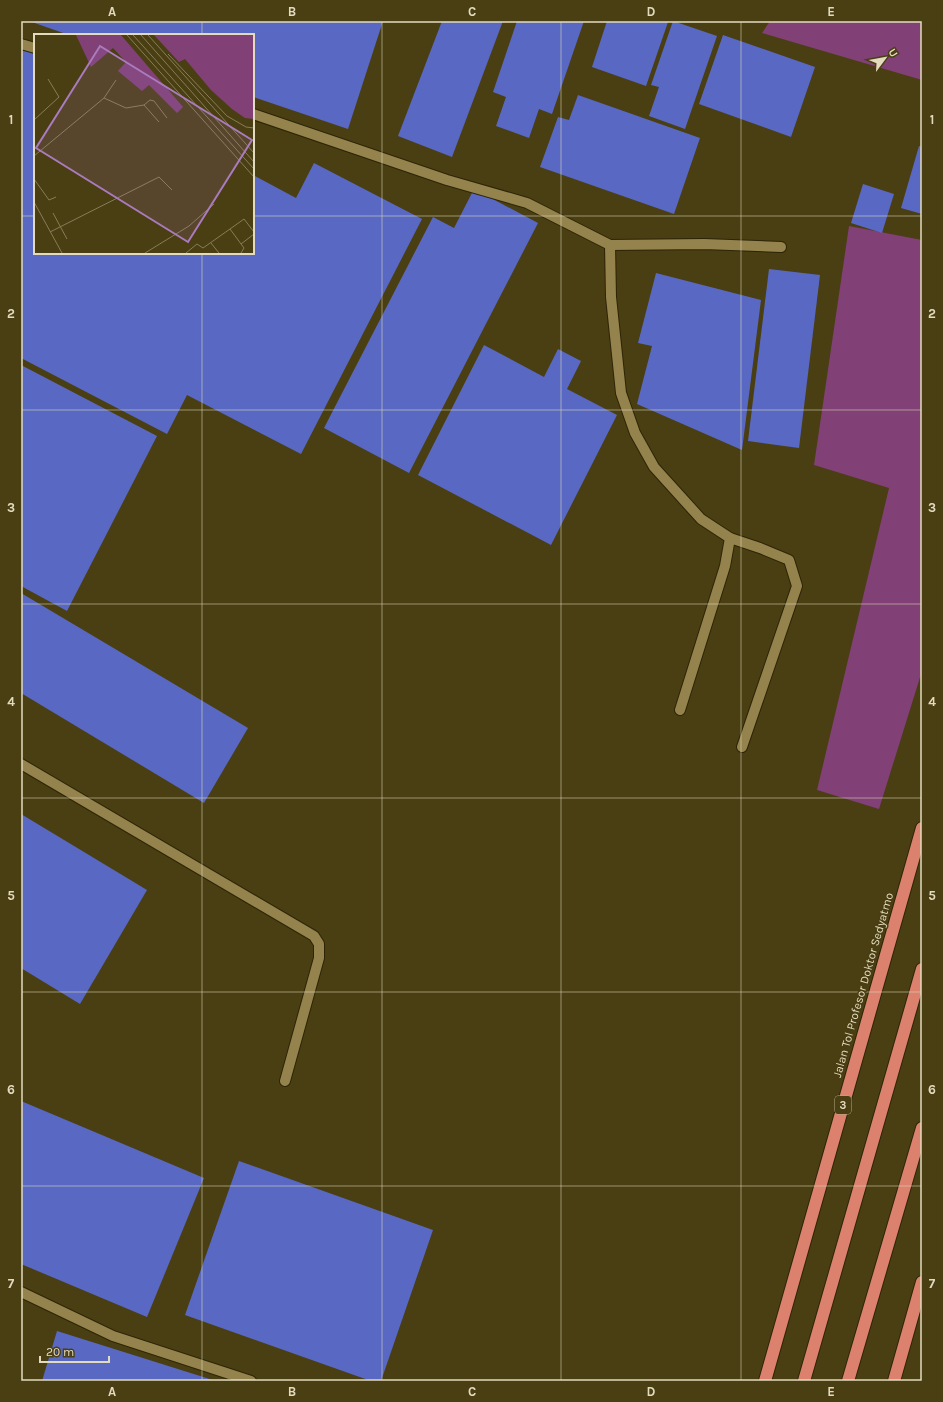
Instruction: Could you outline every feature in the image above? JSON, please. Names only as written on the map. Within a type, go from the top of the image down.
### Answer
[{"type":"highway","name":"Jalan Tol Profesor Doktor Sedyatmo","points":[[765,1381],[922,828]]},
{"type":"highway","points":[[804,1381],[922,969]]},
{"type":"highway","points":[[848,1381],[922,1128]]},
{"type":"highway","points":[[894,1381],[922,1282]]},
{"type":"lane","points":[[21,44],[34,48]]},
{"type":"lane","points":[[254,114],[447,180],[527,203],[610,245],[704,244],[781,247]]},
{"type":"lane","points":[[610,245],[611,298],[621,394],[636,433],[654,467],[701,520],[730,538],[790,560],[797,586],[742,747]]},
{"type":"lane","points":[[680,710],[725,566],[730,538]]},
{"type":"lane","points":[[21,764],[314,936],[319,944],[319,958],[284,1081]]},
{"type":"lane","points":[[21,1292],[113,1336],[250,1381]]},
{"type":"shaded area","points":[[770,21],[922,21],[922,80],[762,33]]},
{"type":"shaded area","points":[[849,226],[922,240],[922,671],[879,809],[817,790],[889,488],[814,465]]},
{"type":"building","points":[[29,21],[383,21],[348,129],[254,97],[254,34],[66,34]]},
{"type":"building","points":[[442,21],[503,21],[452,157],[398,136]]},
{"type":"building","points":[[517,21],[584,21],[552,114],[539,109],[529,138],[496,126],[506,97],[493,92]]},
{"type":"building","points":[[607,21],[668,22],[646,86],[592,67]]},
{"type":"building","points":[[673,21],[717,36],[685,129],[649,116],[659,87],[651,85]]},
{"type":"building","points":[[723,35],[815,67],[791,137],[699,104]]},
{"type":"building","points":[[21,48],[34,53],[34,254],[254,254],[254,176],[296,198],[314,163],[422,219],[301,454],[187,395],[167,434],[21,358]]},
{"type":"building","points":[[578,95],[700,138],[674,214],[540,167],[558,117],[569,120]]},
{"type":"building","points":[[919,146],[922,147],[922,214],[901,208]]},
{"type":"building","points":[[863,184],[894,194],[882,233],[851,223]]},
{"type":"building","points":[[474,189],[538,223],[409,473],[324,428],[433,217],[454,228]]},
{"type":"building","points":[[769,269],[820,275],[799,448],[748,441]]},
{"type":"building","points":[[656,273],[761,300],[742,450],[637,404],[652,346],[638,343]]},
{"type":"building","points":[[484,345],[544,377],[558,349],[581,361],[567,389],[617,415],[551,545],[418,475]]},
{"type":"building","points":[[21,365],[157,436],[67,611],[21,586]]},
{"type":"building","points":[[21,593],[248,728],[204,803],[21,693]]},
{"type":"building","points":[[21,814],[147,890],[80,1004],[21,968]]},
{"type":"building","points":[[21,1101],[204,1178],[147,1317],[21,1264]]},
{"type":"building","points":[[239,1161],[433,1230],[381,1381],[371,1381],[185,1315]]},
{"type":"building","points":[[57,1331],[216,1381],[42,1381]]}]
